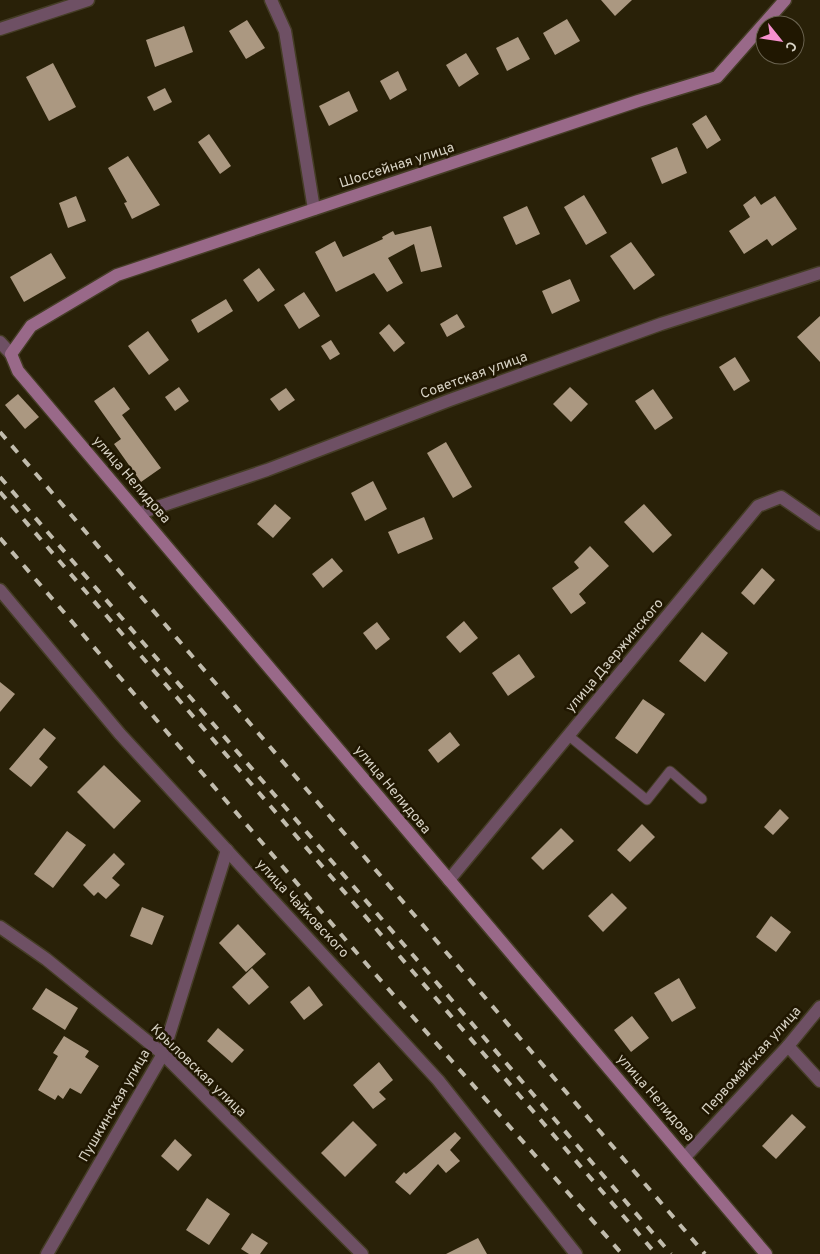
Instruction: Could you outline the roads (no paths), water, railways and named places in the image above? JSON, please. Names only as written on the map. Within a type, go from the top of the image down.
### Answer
[{"type":"main road","name":"Шоссейная улица","points":[[11,354],[31,326],[117,275],[638,101],[717,77],[785,0]]},
{"type":"main road","name":"улица Нелидова","points":[[11,354],[18,371],[449,880],[686,1156],[766,1254]]},
{"type":"street","points":[[0,29],[88,0]]},
{"type":"street","points":[[271,0],[286,31],[314,209]]},
{"type":"street","name":"Советская улица","points":[[140,513],[267,470],[450,400],[643,331],[820,272]]},
{"type":"street","name":"улица Нелидова","points":[[0,342],[11,354]]},
{"type":"street","name":"улица Дзержинского","points":[[449,880],[758,506],[781,497],[820,524]]},
{"type":"street","name":"улица Чайковского","points":[[0,590],[120,734],[438,1080],[576,1254]]},
{"type":"street","name":"Пушкинская улица","points":[[47,1254],[163,1054],[227,850]]},
{"type":"street","name":"Крыловская улица","points":[[0,927],[46,960],[163,1054],[362,1254]]},
{"type":"street","name":"Первомайская улица","points":[[686,1156],[788,1046],[820,1007]]},
{"type":"street","points":[[788,1046],[820,1081]]},
{"type":"lane","points":[[569,736],[647,800],[670,771],[702,799]]},
{"type":"railway","points":[[0,432],[705,1254]]},
{"type":"railway","points":[[0,477],[671,1254]]},
{"type":"railway","points":[[0,492],[656,1254]]},
{"type":"railway","points":[[0,538],[369,967],[622,1254]]}]
